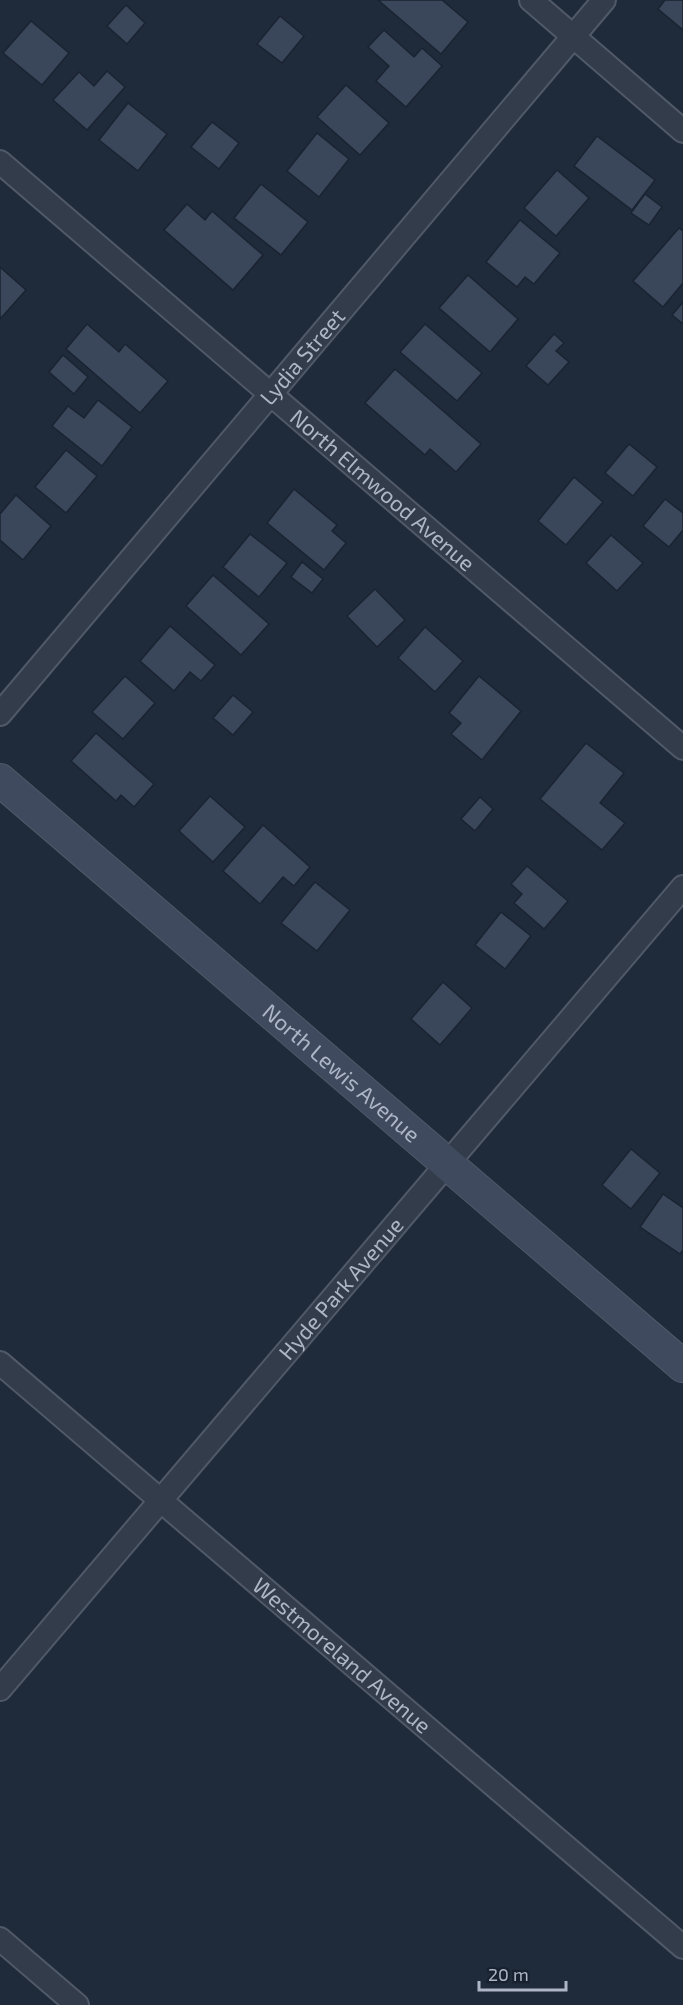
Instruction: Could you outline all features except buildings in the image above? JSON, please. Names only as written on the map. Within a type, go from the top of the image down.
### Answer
[{"type":"main road","name":"North Lewis Avenue","points":[[0,780],[683,1366]]},
{"type":"street","points":[[531,0],[683,131]]},
{"type":"street","name":"Lydia Street","points":[[0,714],[604,0]]},
{"type":"street","name":"North Elmwood Avenue","points":[[0,162],[683,748]]},
{"type":"street","name":"Hyde Park Avenue","points":[[0,1689],[683,887]]},
{"type":"street","name":"Westmoreland Avenue","points":[[0,1363],[683,1947]]},
{"type":"street","points":[[0,1939],[77,2005]]}]
